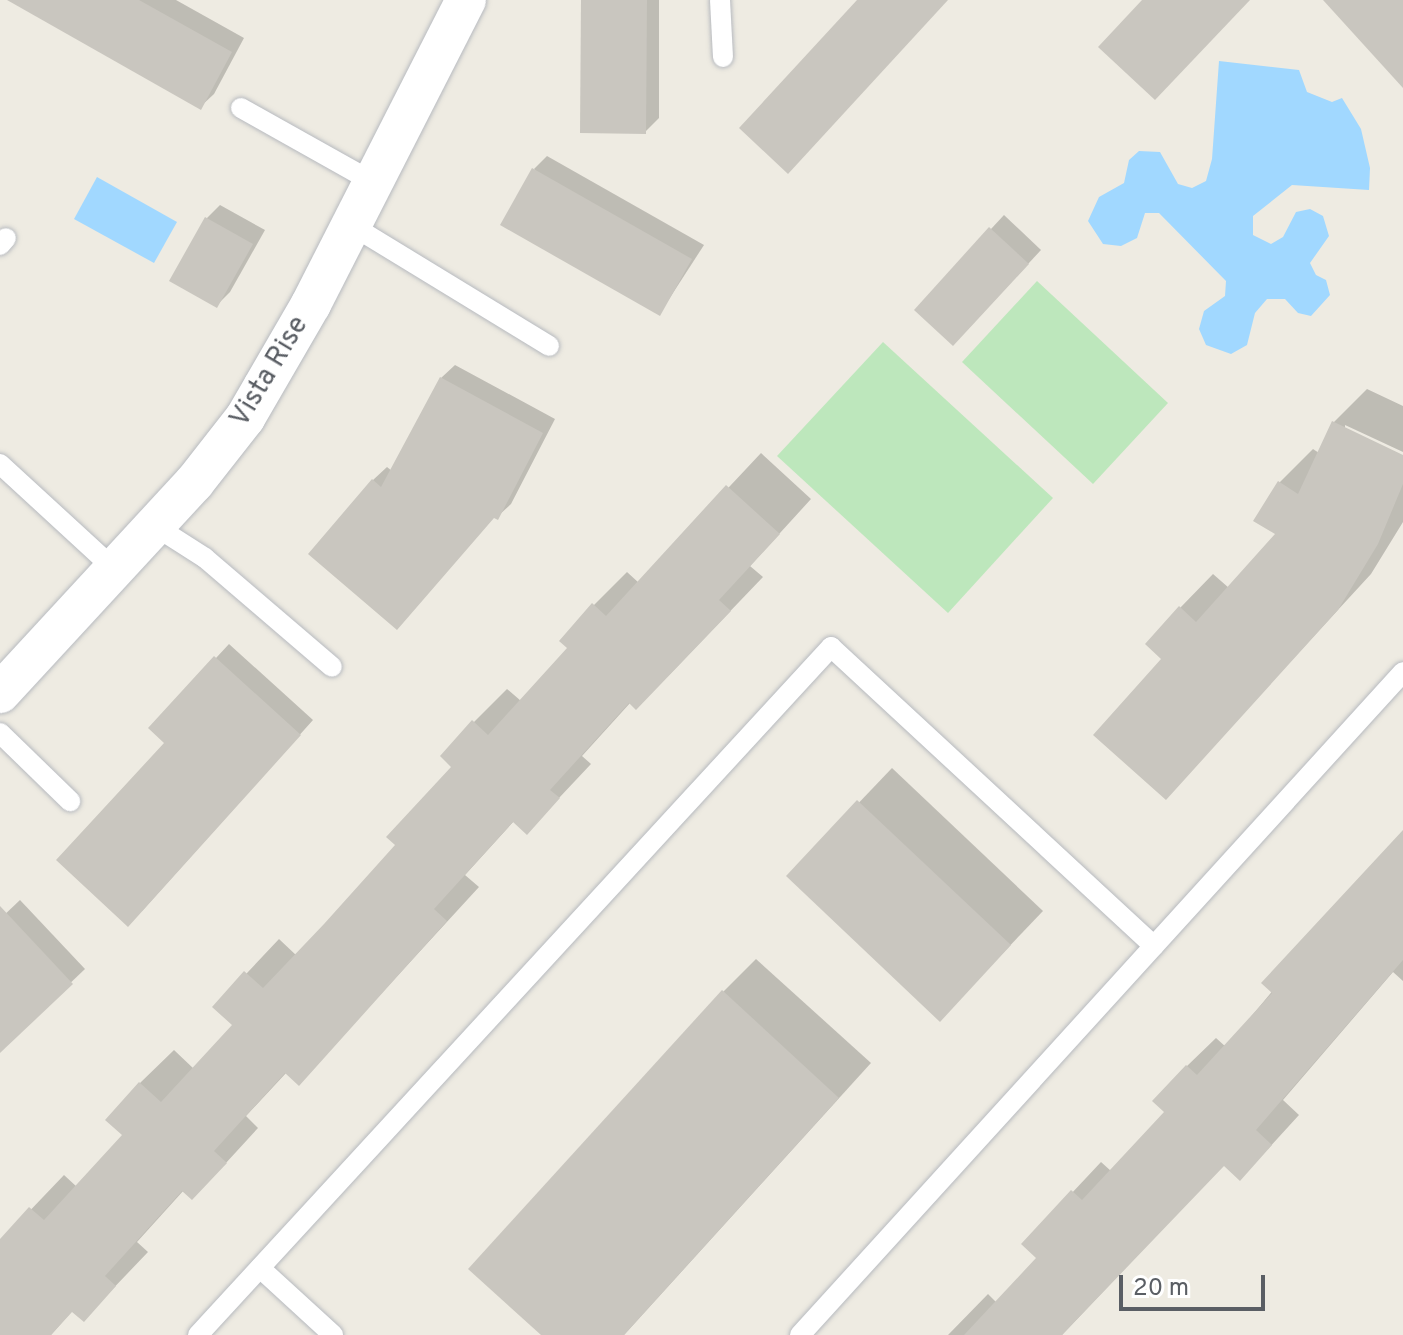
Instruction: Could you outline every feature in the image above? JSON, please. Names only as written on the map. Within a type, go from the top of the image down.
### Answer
[{"type":"street","name":"Vista Rise","points":[[0,693],[155,526],[245,418],[351,225],[466,0]]},
{"type":"lane","points":[[720,0],[723,57]]},
{"type":"lane","points":[[241,108],[373,182]]},
{"type":"lane","points":[[351,225],[549,346]]},
{"type":"lane","points":[[0,464],[114,569]]},
{"type":"lane","points":[[155,526],[205,558],[332,667]]},
{"type":"lane","points":[[198,1335],[831,647],[1154,946]]},
{"type":"lane","points":[[800,1335],[1403,672]]},
{"type":"lane","points":[[0,733],[70,801]]},
{"type":"lane","points":[[260,1268],[333,1335]]},
{"type":"green space","points":[[1037,281],[1168,403],[1093,484],[962,362]]},
{"type":"green space","points":[[883,342],[1053,498],[948,613],[777,456]]},
{"type":"water","points":[[1219,61],[1299,70],[1307,92],[1332,102],[1342,98],[1361,129],[1370,168],[1369,190],[1292,185],[1253,216],[1253,235],[1271,244],[1283,237],[1296,212],[1310,209],[1323,216],[1329,236],[1310,263],[1316,275],[1326,280],[1330,295],[1311,316],[1298,313],[1285,299],[1267,299],[1255,313],[1247,345],[1231,354],[1206,345],[1199,329],[1204,311],[1225,296],[1226,281],[1159,213],[1145,213],[1137,238],[1121,246],[1103,244],[1088,221],[1099,197],[1124,183],[1129,160],[1139,151],[1160,152],[1178,184],[1192,188],[1206,181],[1212,159]]},
{"type":"water","points":[[97,177],[177,222],[154,263],[74,219]]},
{"type":"building","points":[[7,0],[139,0],[232,52],[201,110]]},
{"type":"building","points":[[581,0],[647,0],[646,134],[580,133]]},
{"type":"building","points":[[857,0],[948,0],[788,174],[739,128]]},
{"type":"building","points":[[1142,0],[1250,0],[1155,100],[1098,47]]},
{"type":"building","points":[[1323,0],[1403,0],[1403,88]]},
{"type":"building","points":[[532,168],[692,259],[660,316],[500,225]]},
{"type":"building","points":[[205,217],[253,244],[217,308],[169,281]]},
{"type":"building","points":[[989,227],[1029,264],[953,346],[914,310]]},
{"type":"building","points":[[440,377],[543,433],[498,520],[494,518],[397,630],[308,554],[372,479],[381,487]]},
{"type":"building","points":[[1332,421],[1403,455],[1403,484],[1378,544],[1338,610],[1166,800],[1093,735],[1161,659],[1145,644],[1179,606],[1196,622],[1275,534],[1253,521],[1278,481],[1298,494]]},
{"type":"building","points":[[726,485],[780,534],[719,600],[731,611],[636,710],[629,703],[550,790],[560,798],[527,835],[513,822],[434,909],[447,921],[299,1086],[285,1073],[214,1151],[227,1163],[192,1200],[182,1191],[105,1276],[116,1286],[84,1322],[72,1312],[51,1335],[0,1335],[0,1239],[29,1207],[44,1220],[122,1135],[105,1120],[139,1082],[161,1102],[232,1025],[212,1007],[244,971],[263,988],[324,924],[395,845],[386,837],[451,767],[440,756],[472,720],[488,735],[567,648],[559,641],[592,603],[606,616]]},
{"type":"building","points":[[214,656],[301,735],[128,927],[56,860],[164,743],[148,728]]},
{"type":"building","points":[[857,800],[1011,945],[940,1022],[786,876]]},
{"type":"building","points":[[1403,830],[1403,960],[1256,1130],[1272,1145],[1240,1181],[1224,1166],[1062,1335],[964,1335],[1036,1258],[1021,1244],[1071,1190],[1082,1200],[1164,1112],[1152,1101],[1186,1065],[1197,1075],[1272,993],[1261,983]]},
{"type":"building","points":[[0,906],[73,984],[0,1053]]},
{"type":"building","points":[[722,990],[839,1098],[624,1335],[541,1335],[468,1269]]}]
